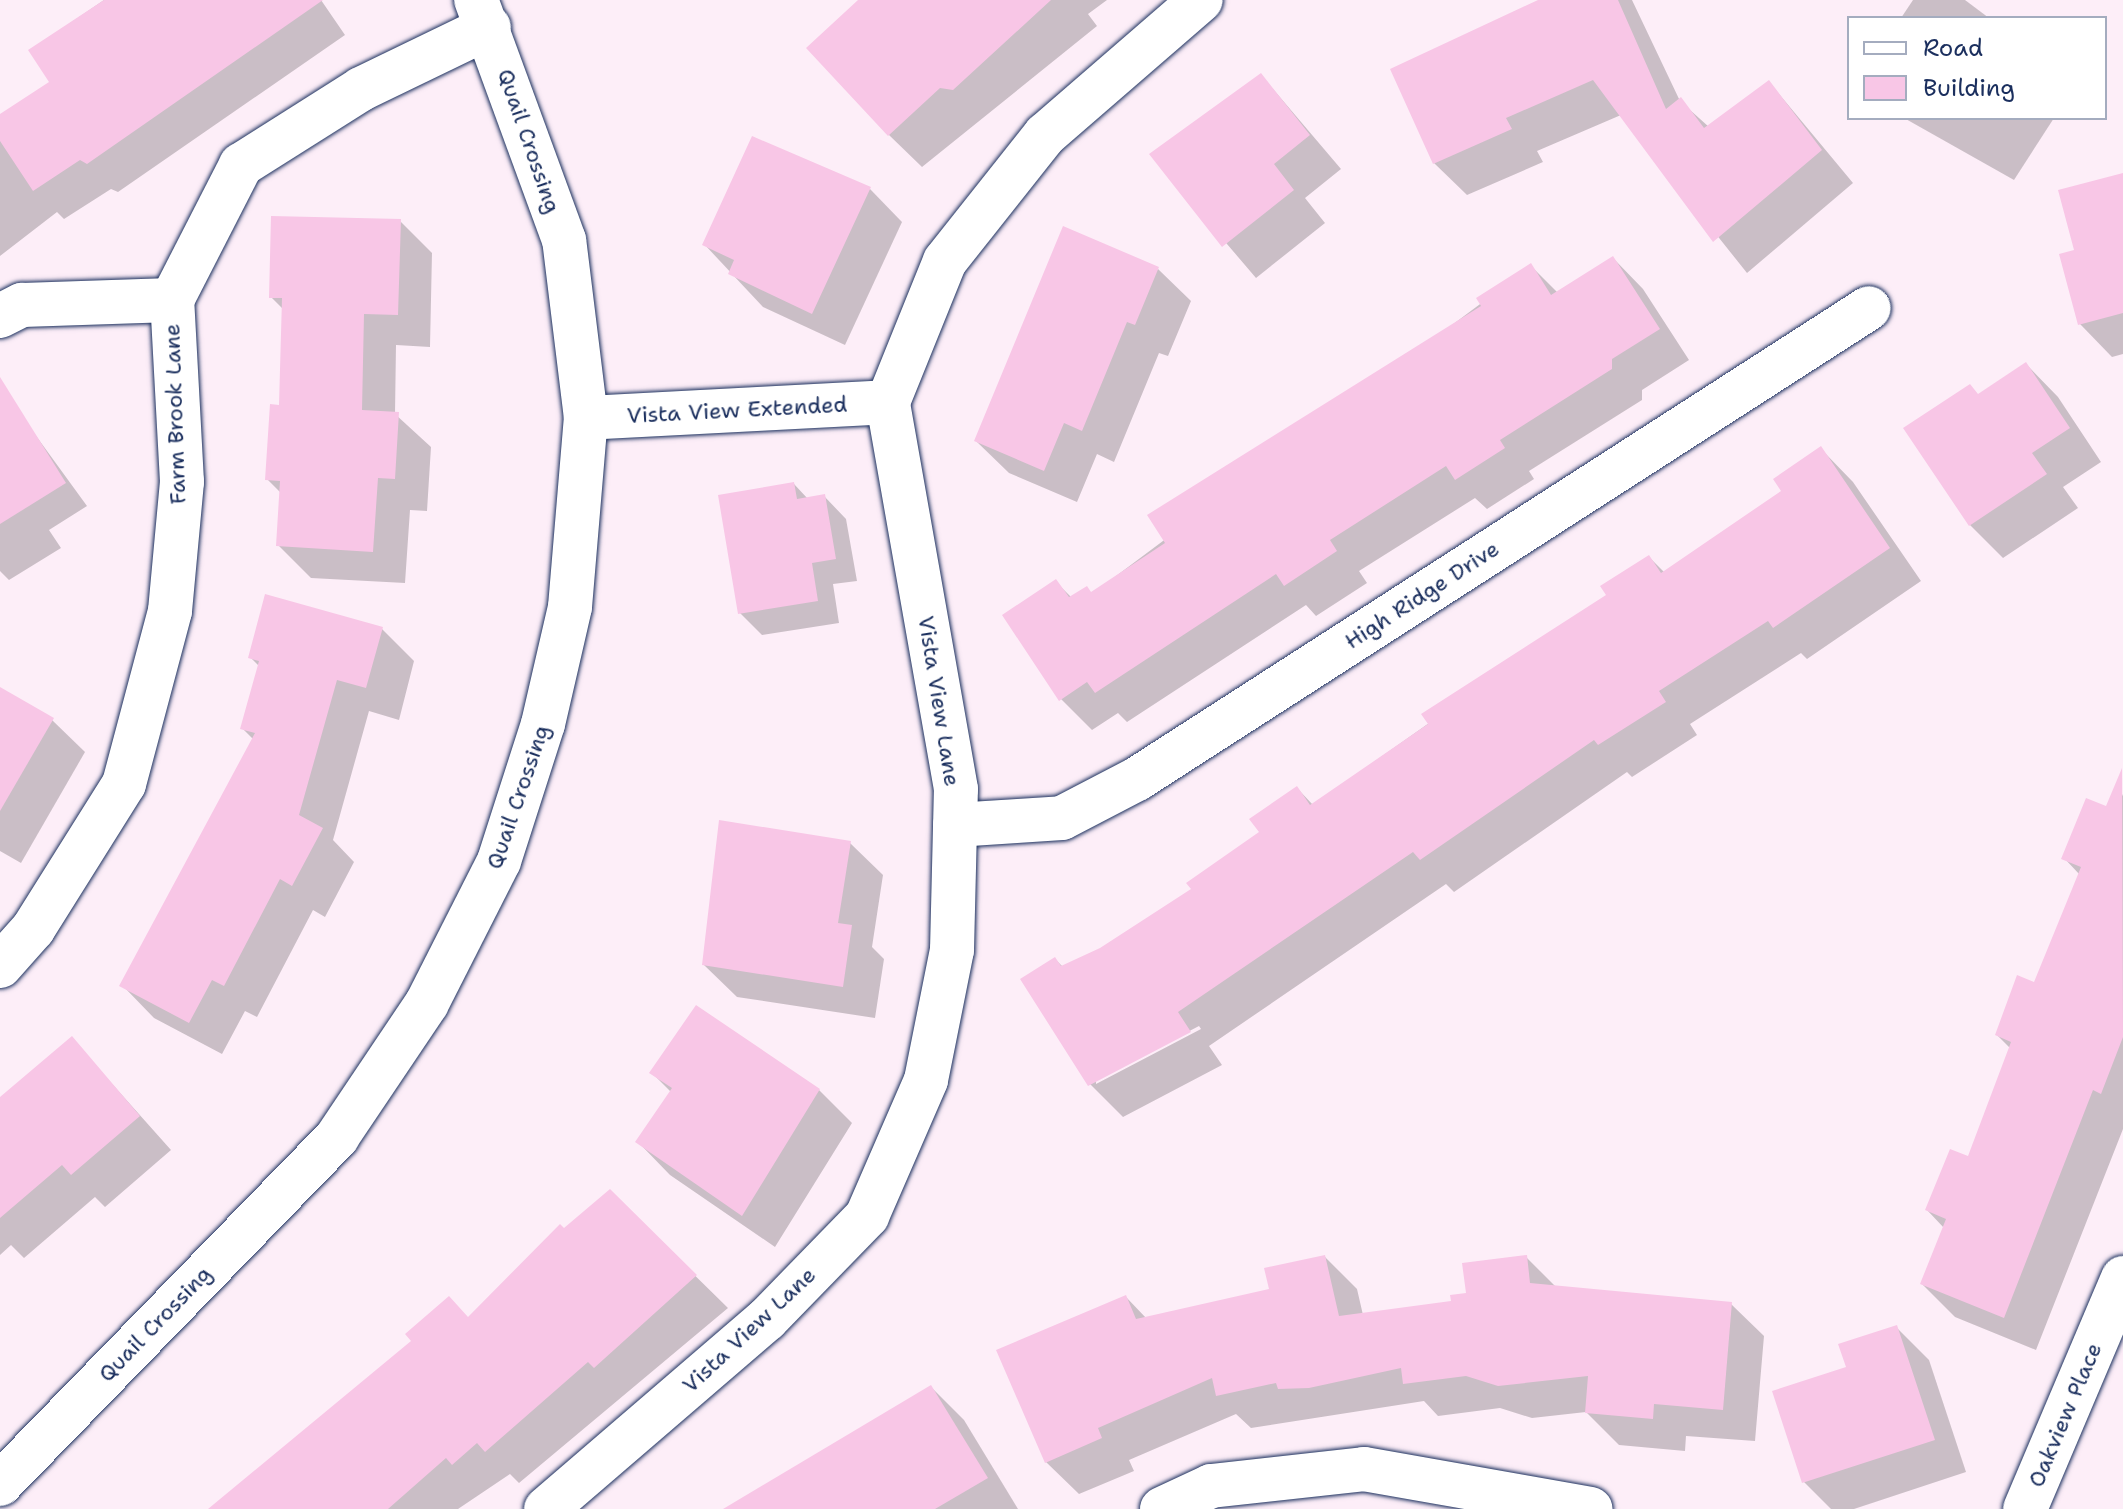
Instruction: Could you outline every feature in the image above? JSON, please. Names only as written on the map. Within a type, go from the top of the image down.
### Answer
[{"type":"street","points":[[888,402],[945,261],[1045,135],[1201,0]]},
{"type":"street","name":"Farm Brook Lane","points":[[0,966],[33,929],[124,784],[170,611],[182,482],[172,300],[241,165],[482,14]]},
{"type":"street","name":"Quail Crossing","points":[[0,1484],[337,1137],[427,1003],[499,861],[543,724],[570,607],[586,418],[564,240],[482,14]]},
{"type":"street","points":[[0,316],[22,305],[172,300]]},
{"type":"street","name":"High Ridge Drive","points":[[955,825],[1062,818],[1137,779],[1869,308]]},
{"type":"street","name":"Vista View Extended","points":[[586,418],[888,402]]},
{"type":"street","name":"Vista View Lane","points":[[546,1509],[767,1319],[867,1216],[926,1080],[952,950],[956,789],[888,402]]},
{"type":"street","name":"Oakview Place","points":[[2025,1509],[2123,1278]]},
{"type":"street","points":[[1162,1509],[1211,1486],[1364,1469],[1590,1509]]},
{"type":"building","points":[[104,0],[323,0],[87,164],[80,160],[33,191],[0,141],[0,114],[49,82],[28,50]]},
{"type":"building","points":[[858,0],[1051,0],[953,90],[940,88],[888,136],[806,48]]},
{"type":"building","points":[[1538,0],[1618,0],[1666,109],[1681,97],[1704,128],[1769,80],[1822,150],[1713,242],[1593,80],[1506,118],[1512,129],[1433,164],[1390,69]]},
{"type":"building","points":[[1261,73],[1310,135],[1274,164],[1294,190],[1222,247],[1149,154]]},
{"type":"building","points":[[752,136],[871,187],[812,314],[728,274],[734,260],[702,245]]},
{"type":"building","points":[[2123,173],[2123,313],[2078,325],[2059,254],[2074,250],[2058,190]]},
{"type":"building","points":[[271,216],[401,219],[398,315],[364,314],[362,410],[399,412],[395,479],[378,478],[373,552],[276,546],[280,481],[265,480],[270,404],[279,405],[282,298],[269,298]]},
{"type":"building","points":[[1063,226],[1159,267],[1135,325],[1127,322],[1082,431],[1064,423],[1044,471],[974,441]]},
{"type":"building","points":[[1613,256],[1660,329],[1612,359],[1612,369],[1500,440],[1505,448],[1455,480],[1446,466],[1330,540],[1337,551],[1284,586],[1276,574],[1095,693],[1087,682],[1059,701],[1002,615],[1056,579],[1069,597],[1087,586],[1091,592],[1165,543],[1147,515],[1481,306],[1476,298],[1531,263],[1551,295]]},
{"type":"building","points":[[2026,362],[2070,428],[2032,453],[2047,474],[1969,526],[1903,428],[1970,384],[1978,394]]},
{"type":"building","points":[[0,377],[66,483],[0,524]]},
{"type":"building","points":[[1821,446],[1890,548],[1773,628],[1768,621],[1659,691],[1666,702],[1598,745],[1594,740],[1420,860],[1413,852],[1178,1012],[1191,1032],[1088,1086],[1020,979],[1055,957],[1061,966],[1100,948],[1191,889],[1186,883],[1259,832],[1249,819],[1297,786],[1310,805],[1428,724],[1421,714],[1606,595],[1600,586],[1649,555],[1661,573],[1781,491],[1773,479]]},
{"type":"building","points":[[794,482],[797,499],[825,494],[836,559],[812,563],[818,601],[738,614],[718,495]]},
{"type":"building","points":[[265,594],[383,627],[366,688],[337,680],[299,815],[323,828],[292,886],[280,879],[224,986],[212,980],[189,1023],[119,986],[255,733],[240,729],[259,661],[248,658]]},
{"type":"building","points":[[0,687],[54,718],[0,811]]},
{"type":"building","points":[[2122,768],[2123,1037],[2101,1094],[2093,1090],[2004,1318],[1920,1284],[1946,1219],[1925,1210],[1950,1149],[1968,1156],[2011,1042],[1995,1035],[2017,975],[2034,982],[2081,867],[2061,859],[2086,798],[2106,806]]},
{"type":"building","points":[[719,820],[851,841],[838,923],[852,925],[843,987],[702,965]]},
{"type":"building","points":[[696,1005],[820,1089],[742,1216],[635,1142],[672,1088],[649,1073]]},
{"type":"building","points":[[72,1036],[140,1116],[71,1175],[62,1165],[0,1218],[0,1097]]},
{"type":"building","points":[[610,1189],[697,1275],[594,1368],[588,1362],[485,1452],[477,1443],[452,1465],[446,1458],[388,1509],[208,1509],[411,1341],[405,1334],[449,1296],[468,1317],[560,1224],[564,1228]]},
{"type":"building","points":[[1325,1255],[1339,1316],[1451,1301],[1450,1295],[1466,1293],[1462,1263],[1527,1255],[1530,1283],[1732,1302],[1723,1410],[1654,1404],[1653,1419],[1585,1413],[1588,1376],[1498,1386],[1466,1376],[1403,1384],[1401,1368],[1309,1388],[1278,1389],[1276,1383],[1216,1396],[1212,1378],[1098,1428],[1102,1438],[1045,1463],[996,1350],[1126,1295],[1136,1319],[1269,1289],[1264,1268]]},
{"type":"building","points":[[1897,1325],[1935,1440],[1802,1483],[1772,1391],[1846,1367],[1838,1344]]},
{"type":"building","points":[[931,1385],[988,1478],[935,1509],[723,1509]]}]
